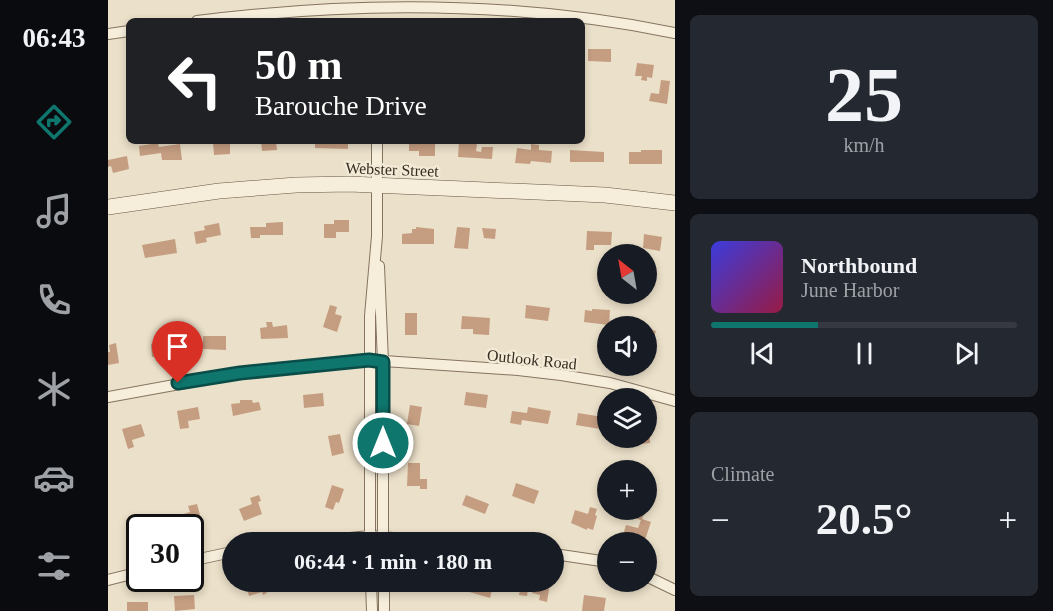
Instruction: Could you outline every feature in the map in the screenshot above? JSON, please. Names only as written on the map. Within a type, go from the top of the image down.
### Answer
[{"type":"street","points":[[523,0],[527,12]]},
{"type":"street","points":[[374,8],[375,18]]},
{"type":"street","points":[[225,18],[272,13],[426,8],[527,12],[569,18]]},
{"type":"street","points":[[585,20],[675,33]]},
{"type":"street","points":[[108,34],[126,31]]},
{"type":"street","points":[[377,144],[377,236],[383,362],[383,532]]},
{"type":"street","name":"Webster Street","points":[[108,207],[219,191],[296,185],[377,185],[605,195],[675,203]]},
{"type":"street","points":[[370,532],[370,316],[377,236]]},
{"type":"street","name":"Outlook Road","points":[[108,397],[240,373],[369,360],[561,375],[610,383],[675,401]]},
{"type":"street","points":[[204,558],[222,554]]},
{"type":"street","points":[[564,555],[597,560]]},
{"type":"street","points":[[108,580],[126,576]]},
{"type":"street","points":[[657,581],[675,590]]},
{"type":"street","points":[[371,592],[372,611]]},
{"type":"street","points":[[384,592],[384,611]]},
{"type":"building","points":[[588,49],[611,49],[611,62],[588,61]]},
{"type":"building","points":[[637,63],[654,65],[652,78],[647,77],[647,81],[641,80],[642,76],[635,76]]},
{"type":"building","points":[[661,80],[670,81],[667,104],[649,101],[651,93],[659,94]]},
{"type":"building","points":[[158,144],[159,147],[180,144],[182,160],[162,160],[161,153],[140,156],[139,146]]},
{"type":"building","points":[[213,144],[230,144],[230,154],[214,155]]},
{"type":"building","points":[[261,144],[276,144],[277,150],[262,151]]},
{"type":"building","points":[[315,144],[348,144],[348,149],[315,148]]},
{"type":"building","points":[[409,144],[435,144],[435,156],[419,156],[419,151],[409,151]]},
{"type":"building","points":[[459,144],[477,144],[476,151],[481,152],[482,147],[493,147],[492,159],[458,157]]},
{"type":"building","points":[[531,144],[539,145],[539,150],[552,151],[551,163],[531,161],[530,164],[515,163],[517,148],[531,150]]},
{"type":"building","points":[[570,150],[604,152],[604,162],[570,162]]},
{"type":"building","points":[[641,150],[662,150],[662,164],[629,164],[629,152],[641,152]]},
{"type":"building","points":[[127,156],[129,169],[113,173],[111,166],[108,167],[108,160]]},
{"type":"building","points":[[334,220],[349,220],[349,232],[336,232],[336,238],[324,238],[324,224],[334,224]]},
{"type":"building","points":[[283,222],[283,235],[260,235],[260,238],[251,238],[250,227],[266,227],[266,223]]},
{"type":"building","points":[[219,223],[221,235],[206,238],[207,242],[196,244],[194,232],[205,230],[204,226]]},
{"type":"building","points":[[416,227],[434,229],[434,244],[402,244],[402,234],[412,233],[412,229]]},
{"type":"building","points":[[457,227],[470,228],[468,249],[454,248]]},
{"type":"building","points":[[482,228],[496,229],[495,239],[484,238]]},
{"type":"building","points":[[587,231],[612,232],[611,244],[597,244],[594,245],[594,250],[586,250]]},
{"type":"building","points":[[644,234],[662,237],[660,251],[657,250],[657,244],[643,244]]},
{"type":"building","points":[[175,239],[177,253],[145,258],[142,245]]},
{"type":"building","points":[[330,305],[337,307],[335,314],[342,316],[337,332],[323,327]]},
{"type":"building","points":[[526,305],[550,308],[548,321],[525,318]]},
{"type":"building","points":[[592,309],[610,310],[610,316],[597,316],[597,324],[584,322],[585,310],[592,311]]},
{"type":"building","points":[[405,313],[417,313],[417,335],[405,335]]},
{"type":"building","points":[[462,316],[490,318],[489,335],[473,334],[473,329],[461,329]]},
{"type":"building","points":[[266,322],[272,322],[273,327],[287,325],[288,338],[261,339],[260,328],[267,327]]},
{"type":"building","points":[[203,336],[226,336],[226,350],[203,349]]},
{"type":"building","points":[[170,342],[171,355],[152,357],[151,344]]},
{"type":"building","points":[[116,343],[119,363],[108,365],[109,345]]},
{"type":"building","points":[[466,392],[488,395],[486,408],[464,405]]},
{"type":"building","points":[[323,393],[324,406],[304,408],[303,395]]},
{"type":"building","points":[[240,400],[259,402],[261,410],[233,416],[231,404],[240,403]]},
{"type":"building","points":[[410,405],[422,407],[419,426],[407,424]]},
{"type":"building","points":[[198,407],[200,419],[188,421],[189,428],[180,429],[177,411]]},
{"type":"building","points":[[528,407],[551,411],[548,424],[522,420],[521,425],[510,423],[512,411],[527,413]]},
{"type":"building","points":[[578,413],[597,416],[597,428],[576,425]]},
{"type":"building","points":[[141,424],[145,436],[132,440],[134,447],[128,449],[122,429]]},
{"type":"building","points":[[340,434],[344,453],[332,456],[328,436]]},
{"type":"building","points":[[408,463],[420,463],[420,479],[427,479],[427,489],[420,489],[420,486],[407,486]]},
{"type":"building","points":[[516,483],[539,491],[534,504],[512,496]]},
{"type":"building","points":[[332,485],[344,489],[339,503],[336,502],[333,510],[325,507]]},
{"type":"building","points":[[259,495],[261,501],[258,502],[262,514],[244,521],[239,509],[252,504],[250,498]]},
{"type":"building","points":[[466,495],[489,504],[485,514],[462,505]]},
{"type":"building","points":[[197,504],[200,514],[183,514],[190,512],[188,506]]},
{"type":"building","points":[[590,507],[597,509],[593,530],[587,528],[587,530],[571,523],[575,510],[588,514]]},
{"type":"building","points":[[641,520],[651,522],[648,532],[624,532],[626,525],[638,528]]},
{"type":"building","points":[[248,592],[262,592],[249,596]]},
{"type":"building","points":[[469,592],[491,592],[490,598]]},
{"type":"building","points":[[520,592],[528,592],[527,596],[519,595]]},
{"type":"building","points":[[549,592],[547,602],[539,600],[540,595],[532,593]]},
{"type":"building","points":[[194,595],[195,609],[175,611],[174,596]]},
{"type":"building","points":[[584,595],[606,598],[604,611],[582,611]]},
{"type":"building","points":[[127,602],[148,602],[148,611],[127,611]]},
{"type":"route","points":[[178,383],[284,368],[369,360],[383,362],[383,443]]}]
